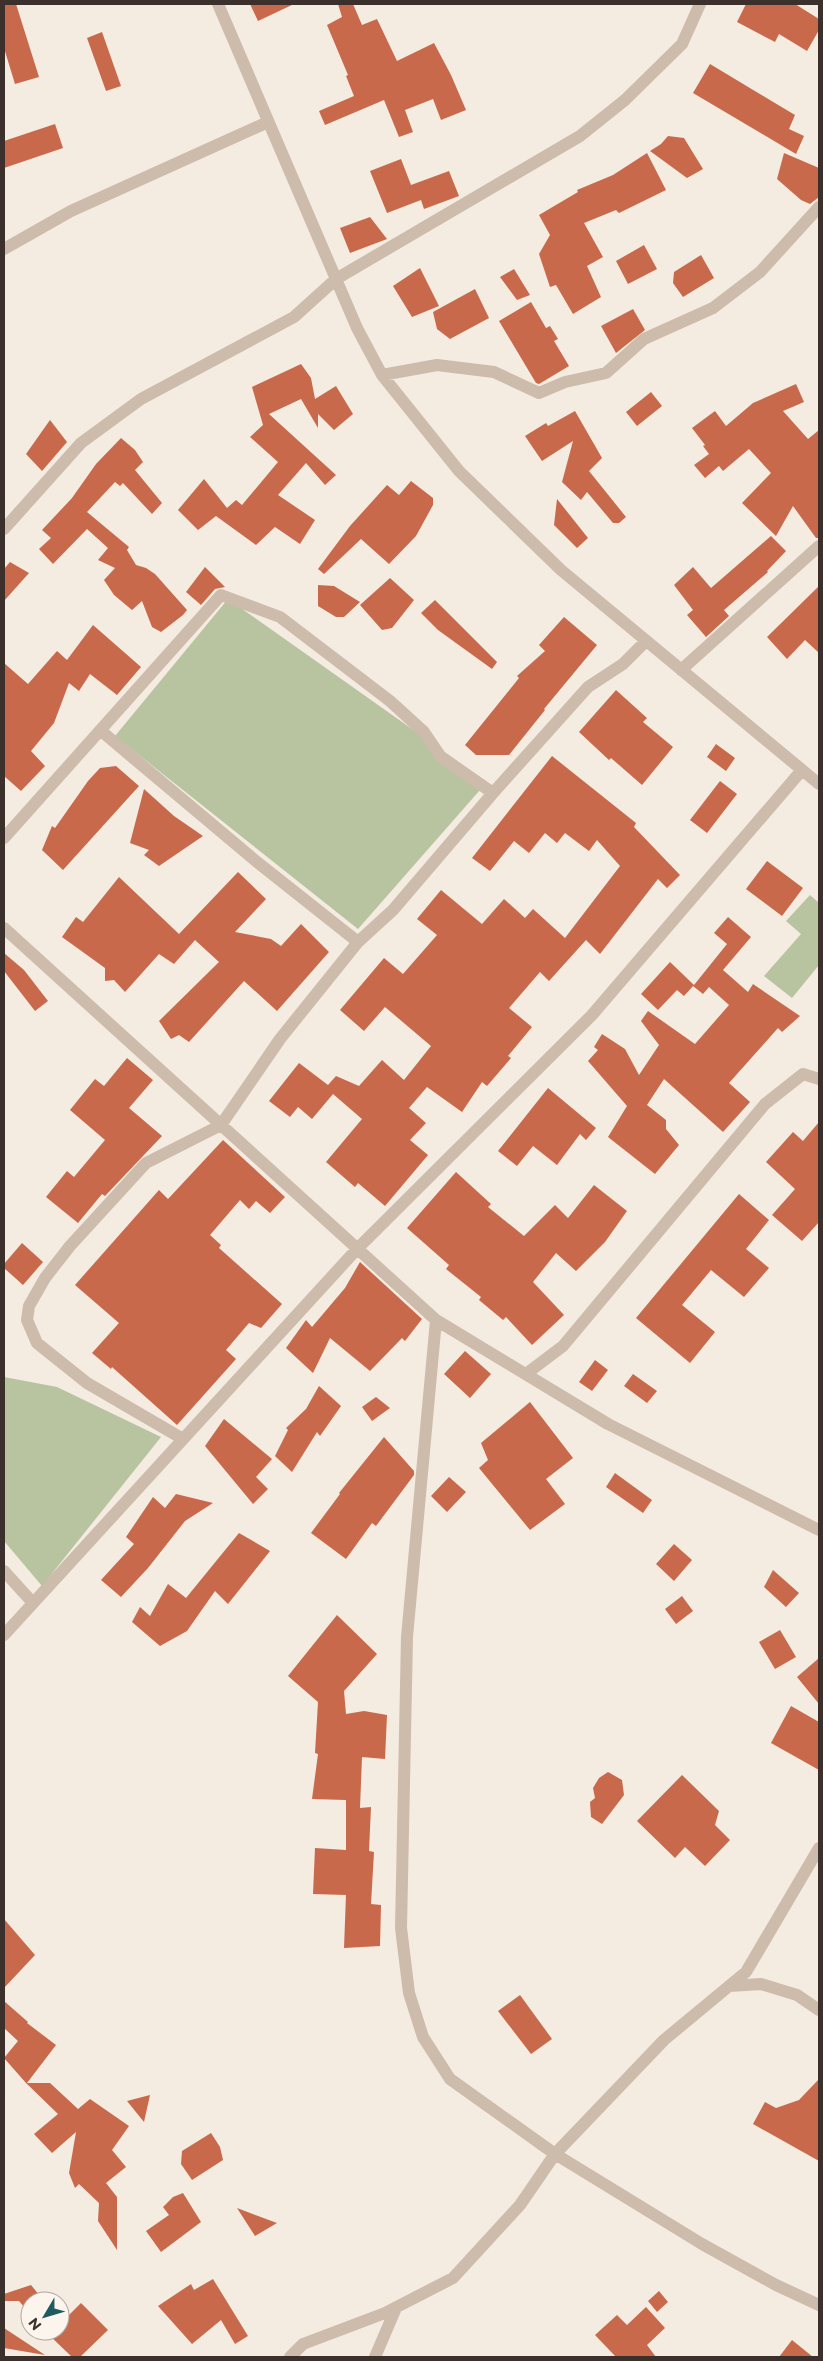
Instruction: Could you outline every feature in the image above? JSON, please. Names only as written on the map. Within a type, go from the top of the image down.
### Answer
[{"type":"street","points":[[218,4],[357,328],[382,375],[459,471],[561,570],[819,784]]},
{"type":"street","points":[[4,529],[81,443],[140,399],[294,317],[336,279],[580,136],[626,100],[682,44],[700,4]]},
{"type":"street","points":[[4,248],[71,211],[268,122]]},
{"type":"street","points":[[382,375],[437,366],[494,372],[539,393],[564,382],[606,373],[644,338],[713,308],[760,272],[819,207]]},
{"type":"street","points":[[682,670],[819,546]]},
{"type":"street","points":[[4,838],[221,595],[280,617],[390,701],[424,732],[441,756],[493,793]]},
{"type":"street","points":[[183,1439],[87,1383],[37,1343],[27,1320],[29,1306],[45,1278],[70,1246],[146,1163],[220,1125],[280,1039],[358,942],[393,910],[493,793],[588,687],[623,664],[646,641]]},
{"type":"street","points":[[100,730],[257,862],[358,942]]},
{"type":"street","points":[[4,1635],[357,1249],[592,1014],[802,770]]},
{"type":"street","points":[[4,928],[436,1320],[608,1424],[819,1530]]},
{"type":"street","points":[[526,1374],[563,1346],[765,1104],[803,1074],[819,1079]]},
{"type":"street","points":[[436,1320],[405,1669],[400,1928],[410,1993],[423,2037],[450,2079],[555,2154],[702,2244],[776,2285],[819,2305]]},
{"type":"street","points":[[4,1571],[33,1603]]},
{"type":"street","points":[[290,2357],[303,2344],[396,2308],[453,2278],[520,2205],[555,2154],[664,2040],[746,1972],[819,1848]]},
{"type":"street","points":[[729,1986],[761,1984],[797,1995],[819,2010]]},
{"type":"street","points":[[375,2357],[396,2308]]},
{"type":"green space","points":[[228,599],[487,782],[358,929],[115,736]]},
{"type":"green space","points":[[810,895],[819,903],[819,965],[792,998],[764,976],[801,934],[786,921]]},
{"type":"green space","points":[[4,1377],[57,1387],[161,1437],[42,1586],[4,1541]]},
{"type":"building","points":[[4,4],[16,4],[39,77],[15,84],[4,48]]},
{"type":"building","points":[[250,4],[294,4],[258,21]]},
{"type":"building","points":[[338,4],[353,4],[362,25],[377,19],[397,61],[434,43],[451,75],[466,110],[441,120],[433,99],[405,110],[413,132],[399,137],[384,100],[325,125],[319,111],[354,96],[346,76],[348,75],[327,25],[342,17]]},
{"type":"building","points":[[746,4],[795,4],[819,19],[819,30],[807,51],[779,34],[775,42],[737,22]]},
{"type":"building","points":[[102,32],[121,86],[106,91],[87,38]]},
{"type":"building","points":[[710,64],[795,115],[789,129],[804,136],[796,154],[693,93]]},
{"type":"building","points":[[55,124],[63,148],[4,168],[4,141]]},
{"type":"building","points":[[668,136],[684,138],[703,169],[687,178],[650,151],[661,144]]},
{"type":"building","points":[[647,153],[666,190],[619,213],[616,210],[584,223],[603,257],[587,266],[601,297],[573,314],[556,285],[550,287],[539,254],[550,235],[539,215],[578,192],[577,190],[613,175]]},
{"type":"building","points":[[784,153],[819,168],[819,197],[810,204],[801,200],[777,179]]},
{"type":"building","points":[[401,159],[411,185],[449,171],[459,196],[424,209],[421,200],[387,213],[370,171]]},
{"type":"building","points":[[370,217],[387,239],[350,253],[340,228]]},
{"type":"building","points":[[644,245],[657,269],[628,284],[616,261]]},
{"type":"building","points":[[701,255],[714,278],[683,297],[673,283],[674,272]]},
{"type":"building","points":[[420,268],[439,306],[412,317],[393,286]]},
{"type":"building","points":[[514,269],[530,295],[517,300],[500,277]]},
{"type":"building","points":[[475,289],[489,318],[450,339],[437,329],[433,312]]},
{"type":"building","points":[[531,302],[546,328],[550,326],[558,339],[554,341],[569,366],[539,384],[536,383],[499,321]]},
{"type":"building","points":[[633,309],[645,330],[616,353],[601,326]]},
{"type":"building","points":[[301,364],[311,378],[315,399],[336,386],[353,414],[334,430],[318,414],[318,428],[301,399],[269,414],[336,475],[325,485],[306,463],[278,495],[315,520],[300,544],[275,527],[256,545],[216,516],[198,530],[178,510],[204,479],[227,508],[236,500],[242,505],[278,462],[250,437],[263,425],[252,387]]},
{"type":"building","points":[[796,384],[804,402],[783,411],[808,439],[819,430],[819,538],[816,538],[793,506],[776,536],[742,503],[771,473],[749,449],[723,471],[719,466],[705,478],[694,465],[709,454],[703,446],[705,445],[692,428],[715,411],[726,426],[753,403]]},
{"type":"building","points":[[651,392],[662,406],[637,426],[626,412]]},
{"type":"building","points":[[575,411],[602,458],[589,471],[626,517],[619,523],[613,523],[587,492],[581,500],[562,482],[573,441],[542,461],[525,436],[546,423],[548,426]]},
{"type":"building","points":[[50,420],[67,442],[42,471],[26,454]]},
{"type":"building","points":[[121,438],[135,450],[143,462],[135,470],[162,503],[152,514],[123,483],[120,486],[115,482],[87,512],[129,547],[127,550],[136,565],[146,568],[155,574],[187,610],[161,632],[152,627],[142,601],[132,610],[114,595],[104,580],[115,568],[98,560],[108,548],[87,529],[53,564],[39,549],[51,538],[42,530],[72,498],[96,464]]},
{"type":"building","points":[[411,481],[433,498],[433,505],[416,536],[389,564],[361,539],[324,574],[318,569],[350,526],[387,485],[399,495]]},
{"type":"building","points":[[557,499],[588,538],[577,548],[554,525]]},
{"type":"building","points":[[771,536],[786,551],[768,572],[724,610],[729,616],[706,637],[687,615],[693,610],[674,585],[693,567],[711,588]]},
{"type":"building","points":[[10,562],[29,573],[4,601],[4,569]]},
{"type":"building","points":[[205,567],[225,587],[215,589],[201,605],[186,592]]},
{"type":"building","points":[[390,578],[414,600],[392,628],[382,630],[360,605]]},
{"type":"building","points":[[318,585],[334,586],[360,602],[344,617],[336,617],[318,606]]},
{"type":"building","points":[[819,586],[819,653],[805,640],[787,659],[767,637]]},
{"type":"building","points":[[435,600],[497,662],[492,669],[438,630],[421,613]]},
{"type":"building","points":[[564,617],[597,645],[509,755],[476,755],[465,745],[519,678],[517,676],[545,651],[539,645]]},
{"type":"building","points":[[93,625],[141,667],[117,695],[90,674],[79,691],[69,683],[54,723],[31,751],[45,766],[21,791],[4,776],[4,663],[28,684],[57,651],[67,660]]},
{"type":"building","points":[[616,690],[647,718],[643,722],[673,747],[642,785],[611,758],[609,760],[579,732]]},
{"type":"building","points":[[716,744],[735,758],[726,771],[707,757]]},
{"type":"building","points":[[552,756],[636,823],[634,827],[680,875],[667,888],[658,879],[600,954],[586,940],[549,981],[540,972],[509,1008],[532,1027],[508,1056],[511,1058],[487,1086],[482,1082],[462,1112],[427,1087],[409,1108],[426,1123],[410,1140],[428,1155],[385,1206],[358,1183],[355,1187],[326,1162],[362,1119],[333,1094],[312,1119],[298,1107],[290,1117],[269,1101],[299,1063],[328,1085],[336,1076],[359,1086],[382,1060],[404,1080],[431,1046],[385,1007],[364,1031],[340,1010],[384,958],[403,974],[437,935],[417,919],[441,890],[482,924],[504,899],[525,918],[533,909],[565,938],[620,866],[597,840],[589,851],[565,833],[557,843],[545,833],[529,853],[514,841],[490,871],[472,858]]},
{"type":"building","points":[[116,766],[139,786],[63,870],[42,850],[52,826],[55,828],[88,781],[100,768]]},
{"type":"building","points":[[720,781],[737,794],[707,833],[690,820]]},
{"type":"building","points":[[144,789],[174,816],[203,836],[159,866],[144,855],[149,850],[130,843]]},
{"type":"building","points":[[767,861],[803,888],[782,916],[746,889]]},
{"type":"building","points":[[238,872],[266,899],[235,932],[271,939],[281,946],[301,924],[329,952],[277,1011],[244,981],[189,1042],[179,1035],[171,1039],[159,1021],[219,962],[195,940],[174,964],[159,954],[125,992],[114,980],[105,981],[105,968],[62,937],[76,917],[83,922],[119,877],[179,934]]},
{"type":"building","points":[[728,917],[751,937],[723,970],[748,992],[753,984],[800,1016],[782,1032],[778,1028],[729,1083],[750,1102],[723,1132],[664,1079],[647,1105],[666,1120],[666,1129],[679,1145],[655,1174],[608,1137],[627,1106],[588,1061],[598,1050],[594,1047],[602,1034],[625,1049],[639,1075],[659,1045],[641,1021],[648,1011],[695,1044],[729,1005],[709,987],[703,994],[693,986],[684,996],[677,990],[658,1010],[641,994],[670,962],[694,985],[727,944],[714,933]]},
{"type":"building","points":[[4,953],[24,970],[48,1001],[35,1011],[4,971]]},
{"type":"building","points":[[127,1058],[153,1080],[129,1108],[162,1136],[105,1196],[102,1194],[78,1223],[46,1197],[67,1171],[74,1177],[105,1140],[70,1110],[95,1079],[104,1086]]},
{"type":"building","points":[[548,1088],[596,1128],[586,1140],[580,1134],[557,1165],[533,1146],[517,1166],[498,1151]]},
{"type":"building","points":[[819,1122],[819,1222],[802,1241],[772,1215],[795,1189],[766,1162],[793,1132],[803,1141]]},
{"type":"building","points":[[223,1140],[285,1197],[270,1213],[256,1201],[249,1209],[240,1200],[210,1235],[221,1245],[219,1248],[282,1304],[261,1328],[249,1323],[226,1350],[236,1359],[177,1425],[112,1367],[111,1369],[92,1353],[119,1323],[75,1285],[159,1190],[168,1199]]},
{"type":"building","points":[[456,1172],[491,1204],[488,1207],[524,1236],[555,1205],[568,1218],[594,1185],[627,1211],[605,1242],[576,1271],[556,1253],[533,1282],[564,1315],[532,1345],[506,1317],[503,1320],[479,1300],[481,1297],[446,1269],[449,1265],[407,1228]]},
{"type":"building","points":[[739,1194],[769,1220],[746,1249],[769,1268],[744,1297],[711,1270],[682,1305],[715,1332],[690,1363],[636,1318]]},
{"type":"building","points":[[22,1243],[43,1262],[23,1285],[4,1268],[4,1264]]},
{"type":"building","points":[[360,1262],[422,1319],[405,1341],[402,1338],[370,1371],[330,1338],[313,1373],[286,1348],[306,1320],[312,1327],[345,1288]]},
{"type":"building","points":[[465,1351],[491,1374],[470,1398],[444,1374]]},
{"type":"building","points":[[595,1360],[608,1370],[592,1391],[579,1382]]},
{"type":"building","points":[[633,1374],[657,1391],[647,1403],[624,1386]]},
{"type":"building","points":[[319,1386],[341,1406],[320,1436],[317,1432],[292,1472],[275,1456],[288,1430],[286,1428],[306,1409]]},
{"type":"building","points":[[376,1397],[390,1408],[372,1421],[362,1407]]},
{"type":"building","points":[[530,1402],[573,1458],[546,1479],[565,1504],[530,1530],[479,1468],[488,1460],[481,1443]]},
{"type":"building","points":[[224,1419],[272,1459],[256,1477],[268,1489],[253,1504],[205,1446]]},
{"type":"building","points":[[384,1437],[414,1471],[414,1475],[376,1526],[372,1523],[346,1559],[311,1533],[339,1493]]},
{"type":"building","points":[[615,1473],[652,1500],[643,1513],[606,1487]]},
{"type":"building","points":[[449,1477],[466,1492],[447,1512],[431,1496]]},
{"type":"building","points":[[176,1494],[213,1503],[185,1521],[148,1568],[121,1597],[101,1580],[134,1544],[126,1537],[153,1497],[165,1508]]},
{"type":"building","points":[[239,1533],[270,1551],[228,1604],[215,1591],[187,1631],[160,1646],[132,1622],[140,1607],[150,1616],[168,1584],[186,1598]]},
{"type":"building","points":[[674,1544],[692,1560],[674,1581],[656,1564]]},
{"type":"building","points":[[773,1570],[799,1593],[786,1607],[764,1587]]},
{"type":"building","points":[[682,1596],[693,1611],[676,1624],[665,1609]]},
{"type":"building","points":[[337,1615],[377,1654],[344,1691],[346,1714],[364,1711],[387,1715],[385,1759],[362,1757],[360,1808],[371,1807],[369,1851],[374,1852],[371,1904],[381,1905],[380,1946],[344,1948],[346,1895],[313,1894],[315,1848],[346,1850],[346,1800],[312,1799],[318,1754],[315,1753],[318,1702],[288,1676]]},
{"type":"building","points":[[780,1630],[796,1657],[775,1669],[759,1642]]},
{"type":"building","points":[[819,1658],[819,1704],[797,1677]]},
{"type":"building","points":[[791,1706],[819,1722],[819,1770],[771,1743]]},
{"type":"building","points":[[608,1772],[622,1780],[624,1795],[602,1824],[591,1817],[590,1802],[595,1798],[593,1788],[599,1778]]},
{"type":"building","points":[[682,1775],[719,1811],[715,1825],[730,1840],[705,1866],[685,1847],[675,1858],[637,1821]]},
{"type":"building","points":[[4,1919],[35,1955],[4,1988]]},
{"type":"building","points":[[520,1995],[552,2039],[531,2054],[498,2011]]},
{"type":"building","points":[[4,2001],[27,2023],[56,2045],[27,2083],[50,2083],[78,2109],[90,2099],[129,2126],[112,2150],[126,2167],[106,2183],[117,2197],[117,2250],[98,2221],[99,2203],[79,2184],[75,2188],[69,2173],[76,2132],[52,2153],[34,2134],[58,2114],[26,2083],[4,2058],[18,2041],[4,2028]]},
{"type":"building","points":[[819,2079],[819,2161],[753,2124],[765,2102],[776,2108],[799,2100]]},
{"type":"building","points":[[150,2095],[144,2122],[127,2101]]},
{"type":"building","points":[[211,2133],[220,2147],[223,2160],[192,2180],[181,2164],[182,2151]]},
{"type":"building","points":[[183,2193],[201,2222],[161,2252],[146,2231],[169,2215],[163,2207],[173,2197]]},
{"type":"building","points":[[237,2208],[277,2223],[255,2236]]},
{"type":"building","points":[[213,2279],[248,2336],[235,2344],[221,2320],[192,2344],[158,2306],[191,2284],[194,2290]]},
{"type":"building","points":[[31,2285],[36,2291],[20,2291],[20,2302],[4,2301],[4,2294]]},
{"type":"building","points":[[659,2291],[668,2302],[657,2312],[648,2301]]},
{"type":"building","points":[[81,2303],[108,2330],[80,2357],[72,2357],[55,2341],[70,2341],[70,2314]]},
{"type":"building","points":[[646,2307],[665,2328],[647,2345],[656,2357],[616,2357],[595,2335],[617,2315],[627,2325]]},
{"type":"building","points":[[4,2328],[20,2339],[20,2341],[24,2341],[45,2355],[4,2348]]},
{"type":"building","points":[[792,2340],[813,2357],[779,2357]]}]
